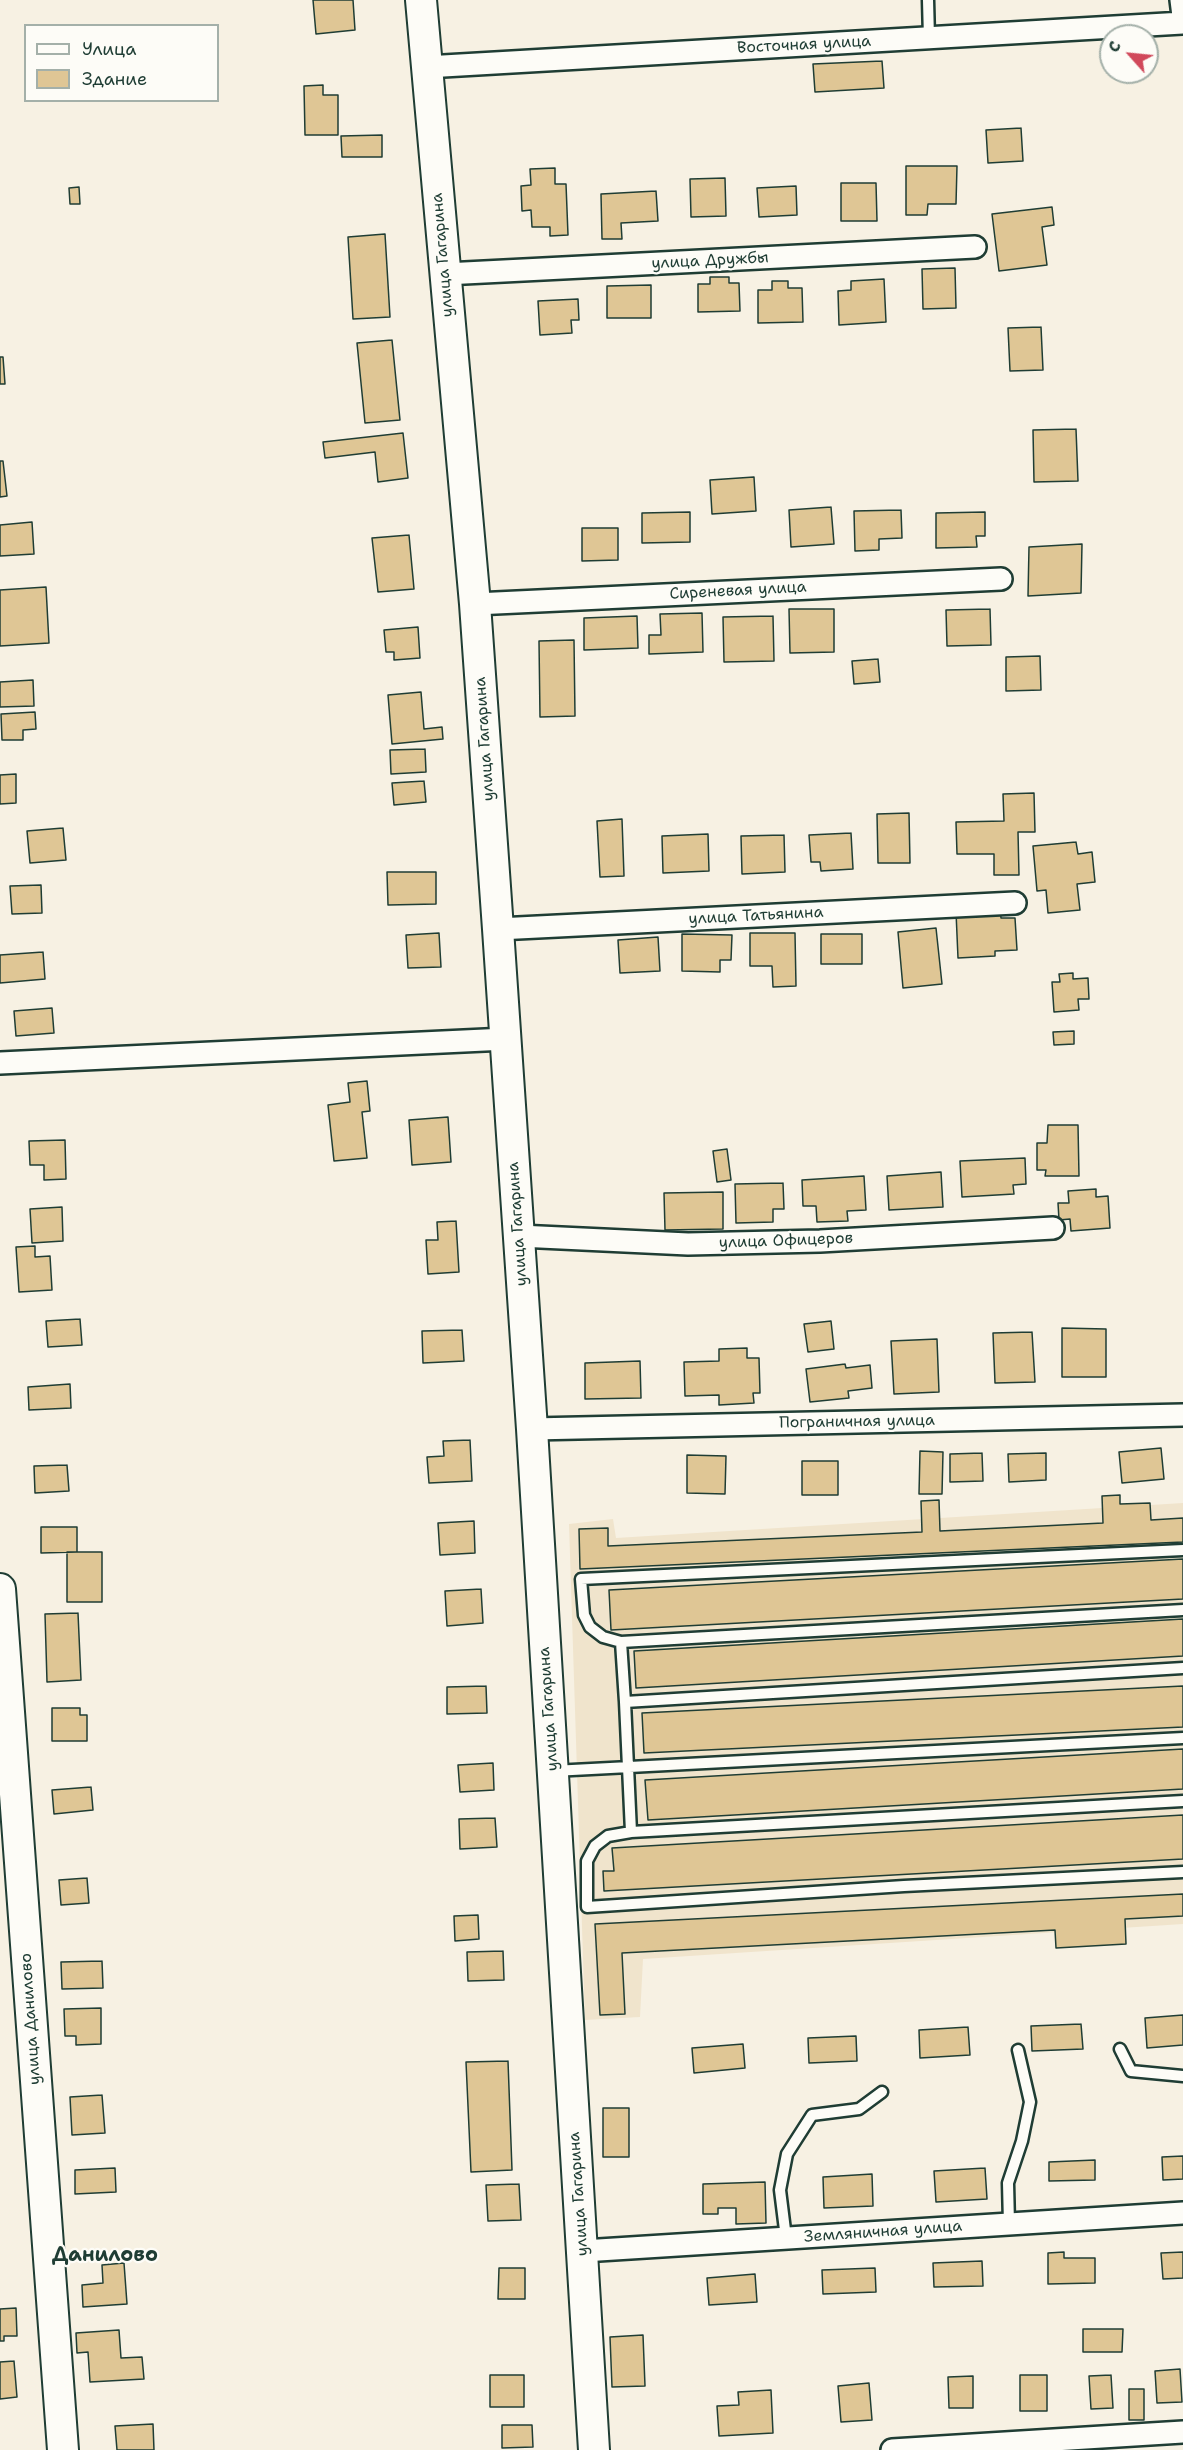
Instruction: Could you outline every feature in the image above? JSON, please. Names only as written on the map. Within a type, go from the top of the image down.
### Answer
[{"type":"street","name":"улица Гагарина","points":[[421,0],[475,604],[506,1039],[594,2450]]},
{"type":"street","points":[[1181,0],[1183,16]]},
{"type":"street","name":"Восточная улица","points":[[426,67],[1183,23]]},
{"type":"street","name":"улица Дружбы","points":[[445,274],[975,247]]},
{"type":"street","name":"Сиреневая улица","points":[[475,604],[1001,579]]},
{"type":"street","name":"улица Татьянина","points":[[498,929],[1015,903]]},
{"type":"street","points":[[0,1063],[506,1039]]},
{"type":"street","name":"улица Офицеров","points":[[519,1236],[688,1244],[820,1241],[1053,1228]]},
{"type":"street","name":"Пограничная улица","points":[[532,1429],[1183,1415]]},
{"type":"street","name":"улица Данилово","points":[[0,1589],[63,2450]]},
{"type":"street","name":"Земляничная улица","points":[[583,2251],[1183,2213]]},
{"type":"street","points":[[892,2450],[1183,2432]]},
{"type":"lane","points":[[928,0],[930,38]]},
{"type":"lane","points":[[1183,1550],[581,1580],[584,1615],[590,1627],[603,1637],[621,1642],[1183,1610]]},
{"type":"lane","points":[[621,1642],[632,1832]]},
{"type":"lane","points":[[624,1702],[1183,1668]]},
{"type":"lane","points":[[553,1771],[1183,1738]]},
{"type":"lane","points":[[1183,1801],[632,1832],[608,1836],[595,1846],[587,1861],[586,1907],[904,1886],[1183,1872]]},
{"type":"lane","points":[[1120,2049],[1131,2071],[1183,2076]]},
{"type":"lane","points":[[1010,2224],[1008,2183],[1022,2141],[1030,2102],[1018,2050]]},
{"type":"lane","points":[[786,2238],[780,2190],[787,2154],[806,2124],[812,2115],[859,2109],[882,2092]]},
{"type":"shaded area","points":[[1183,1503],[1183,1924],[643,1959],[640,2017],[585,2020],[569,1524],[613,1519],[616,1538]]},
{"type":"building","points":[[313,0],[353,0],[355,30],[316,34]]},
{"type":"building","points":[[882,61],[884,88],[815,92],[813,64]]},
{"type":"building","points":[[323,85],[323,95],[338,95],[338,135],[305,135],[304,86]]},
{"type":"building","points":[[1021,128],[1023,161],[988,163],[986,130]]},
{"type":"building","points":[[382,135],[382,157],[342,157],[341,136]]},
{"type":"building","points":[[906,166],[957,166],[956,204],[928,204],[927,215],[906,215]]},
{"type":"building","points":[[555,168],[555,184],[566,184],[568,235],[550,236],[550,227],[532,227],[531,210],[522,211],[521,186],[531,185],[530,169]]},
{"type":"building","points":[[725,178],[726,216],[691,217],[690,179]]},
{"type":"building","points":[[841,183],[876,183],[877,221],[841,221]]},
{"type":"building","points":[[796,186],[797,215],[759,217],[757,188]]},
{"type":"building","points":[[79,187],[80,204],[70,204],[69,188]]},
{"type":"building","points":[[656,191],[658,221],[621,223],[622,239],[602,239],[601,194]]},
{"type":"building","points":[[1052,207],[1054,225],[1042,227],[1047,265],[999,271],[992,214]]},
{"type":"building","points":[[385,234],[390,317],[353,319],[348,237]]},
{"type":"building","points":[[955,268],[956,308],[923,309],[922,269]]},
{"type":"building","points":[[710,277],[729,277],[729,283],[739,283],[740,311],[698,312],[698,284],[710,284]]},
{"type":"building","points":[[884,279],[886,322],[839,325],[838,291],[851,290],[851,281]]},
{"type":"building","points":[[772,281],[788,281],[788,288],[802,288],[803,322],[758,323],[758,290],[772,290]]},
{"type":"building","points":[[651,285],[651,318],[607,318],[607,286]]},
{"type":"building","points":[[578,299],[579,320],[571,320],[572,333],[540,335],[538,301]]},
{"type":"building","points":[[1041,327],[1043,370],[1010,371],[1008,328]]},
{"type":"building","points":[[392,340],[400,420],[365,423],[357,343]]},
{"type":"building","points":[[0,357],[3,357],[5,384],[0,384]]},
{"type":"building","points":[[1076,429],[1078,481],[1034,482],[1033,430]]},
{"type":"building","points":[[403,433],[408,478],[378,482],[375,452],[325,458],[323,442]]},
{"type":"building","points":[[0,461],[3,461],[7,496],[0,497]]},
{"type":"building","points":[[754,477],[756,511],[712,514],[710,480]]},
{"type":"building","points":[[831,507],[834,544],[791,547],[789,510]]},
{"type":"building","points":[[901,510],[902,538],[879,539],[879,550],[855,551],[854,511]]},
{"type":"building","points":[[690,512],[690,542],[642,543],[642,513]]},
{"type":"building","points":[[985,512],[985,536],[976,536],[977,547],[936,548],[936,513]]},
{"type":"building","points":[[32,522],[34,554],[0,556],[0,525]]},
{"type":"building","points":[[582,528],[618,528],[618,560],[582,561]]},
{"type":"building","points":[[409,535],[414,589],[378,592],[372,538]]},
{"type":"building","points":[[1082,544],[1081,593],[1028,596],[1029,547]]},
{"type":"building","points":[[46,587],[49,643],[0,646],[0,590]]},
{"type":"building","points":[[789,609],[834,609],[834,652],[790,653]]},
{"type":"building","points":[[990,609],[991,645],[947,646],[946,610]]},
{"type":"building","points":[[702,613],[703,652],[649,654],[649,635],[661,635],[660,614]]},
{"type":"building","points":[[637,616],[638,648],[584,650],[584,618]]},
{"type":"building","points":[[773,616],[774,661],[724,662],[723,617]]},
{"type":"building","points":[[418,627],[420,658],[394,660],[394,652],[386,652],[384,630]]},
{"type":"building","points":[[574,640],[575,716],[540,717],[539,641]]},
{"type":"building","points":[[1040,656],[1041,690],[1006,691],[1006,657]]},
{"type":"building","points":[[878,659],[880,682],[854,684],[852,661]]},
{"type":"building","points":[[33,680],[34,706],[0,707],[0,682]]},
{"type":"building","points":[[421,692],[424,729],[442,727],[443,739],[392,744],[388,695]]},
{"type":"building","points":[[35,712],[36,729],[23,730],[23,740],[2,740],[1,714]]},
{"type":"building","points":[[425,749],[426,772],[391,774],[390,750]]},
{"type":"building","points":[[16,774],[16,803],[0,804],[0,775]]},
{"type":"building","points":[[424,781],[426,802],[394,805],[392,783]]},
{"type":"building","points":[[1034,793],[1035,832],[1018,832],[1019,875],[994,875],[994,854],[957,854],[956,822],[1004,821],[1003,794]]},
{"type":"building","points":[[909,813],[910,863],[878,863],[877,814]]},
{"type":"building","points":[[622,819],[624,876],[600,877],[597,821]]},
{"type":"building","points":[[63,828],[66,860],[30,863],[27,831]]},
{"type":"building","points":[[851,833],[853,869],[821,871],[820,862],[811,862],[809,835]]},
{"type":"building","points":[[708,834],[709,871],[663,873],[662,836]]},
{"type":"building","points":[[784,835],[785,872],[742,874],[741,836]]},
{"type":"building","points":[[1076,842],[1078,854],[1092,852],[1095,882],[1077,884],[1080,910],[1048,913],[1046,890],[1037,891],[1033,846]]},
{"type":"building","points":[[387,872],[436,872],[436,904],[388,905]]},
{"type":"building","points":[[41,885],[42,913],[12,914],[10,886]]},
{"type":"building","points":[[1000,909],[1001,918],[1015,918],[1017,950],[995,951],[995,956],[958,958],[956,912]]},
{"type":"building","points":[[936,928],[942,984],[903,988],[898,932]]},
{"type":"building","points":[[439,933],[441,967],[408,968],[406,935]]},
{"type":"building","points":[[750,933],[795,933],[796,986],[773,987],[772,966],[750,966]]},
{"type":"building","points":[[682,934],[732,935],[731,960],[720,960],[720,972],[682,971]]},
{"type":"building","points":[[821,934],[862,934],[862,964],[821,964]]},
{"type":"building","points":[[658,937],[660,971],[620,973],[618,940]]},
{"type":"building","points":[[43,952],[45,979],[0,983],[0,955]]},
{"type":"building","points":[[1073,973],[1073,979],[1088,978],[1089,999],[1078,999],[1079,1010],[1054,1012],[1052,982],[1060,982],[1059,974]]},
{"type":"building","points":[[52,1008],[54,1033],[16,1036],[14,1011]]},
{"type":"building","points":[[1074,1031],[1074,1044],[1054,1045],[1053,1032]]},
{"type":"building","points":[[367,1081],[370,1111],[362,1112],[367,1158],[334,1161],[328,1105],[350,1102],[348,1083]]},
{"type":"building","points":[[448,1117],[451,1162],[412,1165],[409,1120]]},
{"type":"building","points":[[1048,1125],[1078,1125],[1079,1176],[1045,1176],[1046,1170],[1037,1170],[1037,1143],[1047,1143]]},
{"type":"building","points":[[65,1140],[66,1179],[44,1180],[44,1165],[30,1165],[29,1141]]},
{"type":"building","points":[[727,1149],[731,1180],[717,1182],[713,1151]]},
{"type":"building","points":[[1025,1158],[1026,1184],[1013,1185],[1014,1194],[962,1197],[960,1161]]},
{"type":"building","points":[[941,1172],[943,1207],[889,1210],[887,1176]]},
{"type":"building","points":[[864,1176],[866,1210],[847,1211],[848,1221],[817,1222],[816,1206],[803,1206],[802,1180]]},
{"type":"building","points":[[783,1183],[784,1209],[773,1209],[773,1222],[736,1223],[735,1184]]},
{"type":"building","points":[[1096,1189],[1096,1197],[1108,1196],[1110,1228],[1071,1231],[1070,1219],[1059,1220],[1058,1203],[1069,1203],[1068,1191]]},
{"type":"building","points":[[723,1192],[723,1229],[665,1230],[664,1193]]},
{"type":"building","points":[[62,1207],[63,1241],[32,1243],[30,1209]]},
{"type":"building","points":[[456,1221],[459,1272],[428,1274],[426,1240],[438,1240],[437,1222]]},
{"type":"building","points":[[35,1246],[35,1257],[50,1256],[52,1290],[19,1292],[16,1247]]},
{"type":"building","points":[[80,1319],[82,1345],[48,1347],[46,1321]]},
{"type":"building","points":[[831,1321],[834,1349],[808,1352],[804,1324]]},
{"type":"building","points":[[1062,1328],[1106,1329],[1106,1377],[1062,1377]]},
{"type":"building","points":[[462,1330],[464,1361],[423,1363],[422,1331]]},
{"type":"building","points":[[1032,1332],[1035,1382],[995,1383],[993,1333]]},
{"type":"building","points":[[937,1339],[939,1392],[894,1394],[891,1341]]},
{"type":"building","points":[[747,1348],[747,1358],[759,1358],[760,1393],[753,1393],[754,1403],[719,1405],[719,1395],[685,1396],[684,1362],[719,1361],[719,1349]]},
{"type":"building","points":[[640,1361],[641,1398],[585,1399],[585,1363]]},
{"type":"building","points":[[845,1364],[846,1368],[870,1365],[872,1388],[848,1391],[849,1398],[810,1402],[806,1369]]},
{"type":"building","points":[[70,1384],[71,1408],[29,1410],[28,1387]]},
{"type":"building","points":[[470,1440],[472,1481],[429,1483],[427,1457],[444,1456],[443,1441]]},
{"type":"building","points":[[1161,1448],[1164,1479],[1122,1483],[1119,1452]]},
{"type":"building","points":[[920,1451],[943,1452],[942,1494],[919,1494]]},
{"type":"building","points":[[982,1453],[983,1481],[950,1482],[950,1454]]},
{"type":"building","points":[[1046,1453],[1046,1480],[1009,1482],[1008,1454]]},
{"type":"building","points":[[687,1455],[726,1456],[725,1494],[687,1493]]},
{"type":"building","points":[[802,1461],[838,1461],[838,1495],[802,1495]]},
{"type":"building","points":[[67,1465],[69,1491],[35,1493],[34,1466]]},
{"type":"building","points":[[1120,1495],[1120,1504],[1150,1503],[1151,1520],[1183,1518],[1183,1542],[580,1569],[579,1529],[608,1528],[608,1546],[922,1532],[921,1501],[939,1500],[940,1531],[1103,1523],[1102,1496]]},
{"type":"building","points":[[474,1521],[475,1553],[440,1555],[438,1523]]},
{"type":"building","points":[[41,1527],[77,1527],[77,1552],[41,1553]]},
{"type":"building","points":[[67,1552],[102,1552],[102,1602],[67,1602]]},
{"type":"building","points":[[1183,1559],[1183,1599],[611,1630],[609,1590]]},
{"type":"building","points":[[481,1589],[483,1623],[447,1626],[445,1591]]},
{"type":"building","points":[[78,1613],[81,1680],[47,1682],[45,1614]]},
{"type":"building","points":[[1183,1619],[1183,1656],[636,1688],[634,1651]]},
{"type":"building","points":[[486,1686],[487,1713],[447,1714],[447,1687]]},
{"type":"building","points":[[1183,1686],[1183,1727],[644,1753],[642,1713]]},
{"type":"building","points":[[52,1708],[80,1708],[80,1715],[87,1715],[87,1741],[52,1741]]},
{"type":"building","points":[[1183,1749],[1183,1789],[648,1820],[645,1780]]},
{"type":"building","points":[[493,1763],[494,1790],[460,1792],[458,1765]]},
{"type":"building","points":[[91,1787],[93,1810],[54,1814],[52,1790]]},
{"type":"building","points":[[1183,1815],[1183,1859],[604,1891],[603,1871],[614,1871],[612,1848]]},
{"type":"building","points":[[495,1818],[497,1847],[460,1849],[459,1819]]},
{"type":"building","points":[[87,1878],[89,1903],[61,1905],[59,1880]]},
{"type":"building","points":[[1183,1894],[1183,1916],[1125,1919],[1126,1944],[1056,1948],[1055,1930],[622,1953],[625,2014],[600,2015],[595,1924]]},
{"type":"building","points":[[478,1915],[479,1939],[455,1941],[454,1916]]},
{"type":"building","points":[[503,1951],[504,1980],[468,1981],[467,1952]]},
{"type":"building","points":[[102,1961],[103,1988],[62,1989],[61,1962]]},
{"type":"building","points":[[101,2008],[101,2044],[76,2045],[76,2036],[65,2036],[64,2009]]},
{"type":"building","points":[[1183,2015],[1183,2045],[1147,2048],[1145,2018]]},
{"type":"building","points":[[1081,2024],[1083,2049],[1032,2051],[1031,2026]]},
{"type":"building","points":[[968,2027],[970,2055],[920,2058],[919,2030]]},
{"type":"building","points":[[856,2036],[857,2061],[809,2063],[808,2038]]},
{"type":"building","points":[[743,2044],[745,2068],[694,2073],[692,2048]]},
{"type":"building","points":[[508,2061],[512,2170],[471,2172],[466,2062]]},
{"type":"building","points":[[102,2095],[105,2133],[72,2135],[70,2097]]},
{"type":"building","points":[[603,2108],[629,2108],[629,2157],[603,2157]]},
{"type":"building","points":[[1183,2156],[1183,2179],[1163,2180],[1162,2157]]},
{"type":"building","points":[[1095,2160],[1095,2180],[1049,2181],[1049,2162]]},
{"type":"building","points":[[115,2168],[116,2192],[75,2194],[75,2170]]},
{"type":"building","points":[[985,2168],[987,2199],[936,2202],[934,2171]]},
{"type":"building","points":[[872,2174],[873,2206],[824,2208],[823,2177]]},
{"type":"building","points":[[765,2182],[766,2223],[736,2224],[736,2208],[718,2208],[718,2214],[703,2214],[703,2184]]},
{"type":"building","points":[[519,2184],[521,2220],[488,2221],[486,2185]]},
{"type":"building","points":[[1064,2252],[1064,2258],[1095,2258],[1095,2283],[1048,2284],[1048,2253]]},
{"type":"building","points":[[1183,2252],[1183,2278],[1163,2279],[1161,2253]]},
{"type":"building","points":[[982,2261],[983,2286],[934,2287],[933,2263]]},
{"type":"building","points":[[124,2263],[127,2304],[83,2307],[82,2285],[103,2283],[102,2265]]},
{"type":"building","points":[[499,2268],[525,2268],[525,2299],[498,2299]]},
{"type":"building","points":[[875,2268],[876,2292],[823,2294],[822,2270]]},
{"type":"building","points":[[755,2274],[757,2302],[709,2305],[707,2278]]},
{"type":"building","points":[[16,2308],[17,2336],[4,2336],[4,2341],[0,2341],[0,2309]]},
{"type":"building","points":[[1083,2329],[1123,2329],[1122,2352],[1083,2352]]},
{"type":"building","points":[[119,2330],[121,2358],[142,2357],[144,2379],[90,2382],[88,2352],[77,2353],[76,2333]]},
{"type":"building","points":[[643,2335],[645,2386],[612,2387],[610,2337]]},
{"type":"building","points":[[14,2361],[17,2397],[0,2399],[0,2362]]},
{"type":"building","points":[[1180,2369],[1182,2402],[1157,2403],[1155,2371]]},
{"type":"building","points":[[490,2375],[524,2375],[524,2407],[490,2407]]},
{"type":"building","points":[[1020,2375],[1047,2375],[1047,2411],[1020,2411]]},
{"type":"building","points":[[1111,2375],[1113,2408],[1091,2409],[1089,2376]]},
{"type":"building","points":[[973,2376],[973,2408],[949,2408],[948,2377]]},
{"type":"building","points":[[869,2383],[872,2420],[841,2422],[838,2386]]},
{"type":"building","points":[[1129,2389],[1144,2389],[1144,2420],[1129,2420]]},
{"type":"building","points":[[771,2390],[773,2433],[719,2436],[717,2406],[739,2405],[738,2392]]},
{"type":"building","points":[[153,2424],[154,2450],[117,2450],[115,2426]]},
{"type":"building","points":[[502,2425],[532,2425],[533,2447],[502,2448]]},
{"type":"district","name":"Данилово","points":[[105,2256]]}]
